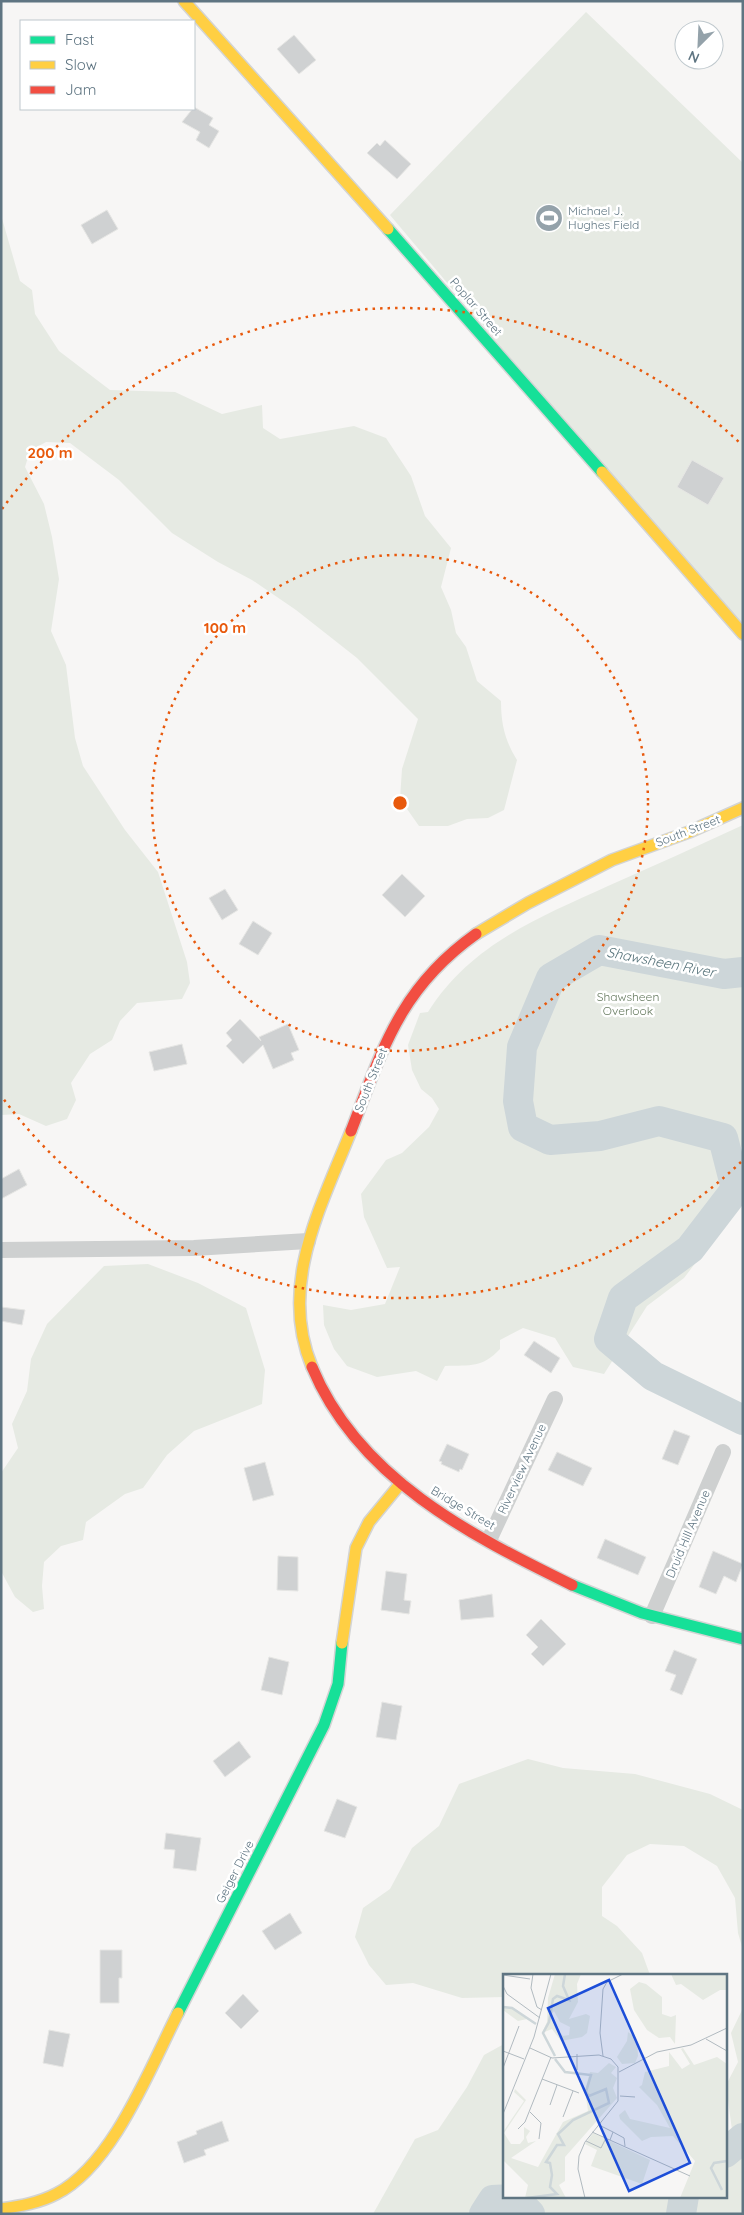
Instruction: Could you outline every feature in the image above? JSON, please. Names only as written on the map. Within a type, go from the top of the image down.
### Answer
[{"type":"street","name":"Poplar Street","points":[[184,1],[458,306],[743,634]]},
{"type":"street","name":"South Street","points":[[308,1241],[376,1062],[394,1026],[421,982],[448,956],[503,915],[631,852],[689,832],[743,808]]},
{"type":"street","points":[[1,1250],[194,1248],[308,1241]]},
{"type":"street","name":"Bridge Street","points":[[308,1241],[300,1269],[299,1312],[306,1351],[315,1381],[334,1412],[363,1449],[436,1511],[573,1586],[613,1603],[652,1616],[743,1639]]},
{"type":"street","name":"Riverview Avenue","points":[[489,1540],[555,1399]]},
{"type":"street","name":"Druid Hill Avenue","points":[[652,1616],[723,1452]]},
{"type":"street","name":"Geiger Drive","points":[[1,2209],[28,2206],[69,2188],[91,2170],[119,2129],[324,1725],[338,1684],[346,1604],[356,1548],[369,1522],[401,1483]]},
{"type":"green space","points":[[586,12],[743,163],[743,634],[390,215]]},
{"type":"green space","points":[[1,215],[20,281],[32,290],[35,314],[59,351],[110,390],[175,392],[222,414],[262,405],[263,428],[280,439],[354,426],[386,438],[411,476],[425,516],[451,548],[441,587],[451,610],[456,633],[466,647],[477,681],[501,701],[504,732],[517,760],[504,810],[488,818],[467,819],[448,826],[419,826],[400,799],[402,769],[418,719],[357,658],[296,610],[252,580],[218,562],[172,533],[119,480],[70,443],[46,442],[30,451],[25,467],[44,504],[59,579],[51,631],[66,665],[75,738],[83,766],[125,830],[158,872],[187,962],[190,983],[182,999],[137,1003],[120,1021],[112,1040],[90,1054],[71,1083],[76,1100],[67,1119],[46,1126],[19,1114],[1,1115]]},
{"type":"green space","name":"Shawsheen Overlook","points":[[743,825],[743,1143],[739,1153],[732,1215],[684,1278],[647,1306],[604,1374],[573,1367],[555,1338],[523,1328],[500,1340],[500,1349],[487,1360],[469,1365],[445,1366],[437,1381],[416,1371],[377,1377],[347,1366],[334,1349],[324,1325],[323,1305],[351,1310],[385,1304],[400,1267],[387,1268],[364,1217],[361,1194],[386,1160],[402,1153],[429,1127],[439,1109],[432,1098],[421,1089],[412,1070],[408,1045],[420,1013],[428,1012],[445,988],[464,968],[485,951],[532,922]]},
{"type":"green space","points":[[148,1264],[198,1283],[246,1308],[265,1370],[262,1404],[194,1431],[167,1455],[143,1488],[125,1494],[86,1522],[83,1540],[61,1546],[44,1562],[42,1586],[44,1609],[33,1612],[15,1597],[1,1571],[1,1473],[18,1448],[12,1424],[27,1391],[31,1359],[47,1324],[104,1266]]},
{"type":"green space","points":[[528,1759],[563,1768],[635,1774],[710,1794],[743,1810],[743,1950],[738,1933],[735,1898],[717,1866],[684,1846],[650,1844],[627,1855],[602,1887],[602,1916],[617,1926],[642,1953],[650,1974],[503,1974],[503,1997],[462,1998],[413,1983],[386,1985],[369,1965],[355,1937],[363,1908],[390,1889],[412,1848],[439,1826],[459,1784]]},
{"type":"green space","points":[[743,2008],[743,2214],[373,2214],[415,2139],[438,2130],[467,2087],[484,2055],[503,2045],[503,2198],[726,2198],[726,2136],[732,2130],[726,2085],[738,2062],[731,2033]]},
{"type":"building","points":[[294,35],[316,60],[299,74],[277,49]]},
{"type":"building","points":[[195,108],[213,118],[209,125],[219,131],[209,148],[196,140],[200,132],[182,122],[192,110],[195,110]]},
{"type":"building","points":[[385,140],[411,164],[397,179],[367,153],[377,143],[380,146]]},
{"type":"building","points":[[107,210],[118,229],[92,244],[81,225]]},
{"type":"building","points":[[692,460],[724,478],[708,505],[677,487]]},
{"type":"building","points":[[402,874],[425,896],[405,917],[382,895]]},
{"type":"building","points":[[225,889],[238,910],[222,920],[209,898]]},
{"type":"building","points":[[253,921],[272,933],[258,955],[239,944]]},
{"type":"building","points":[[240,1019],[261,1041],[259,1037],[288,1024],[299,1050],[291,1053],[294,1060],[273,1069],[263,1045],[243,1064],[226,1046],[232,1040],[226,1033]]},
{"type":"building","points":[[182,1044],[187,1064],[154,1071],[149,1052]]},
{"type":"building","points":[[19,1169],[27,1185],[1,1199],[1,1179]]},
{"type":"building","points":[[1,1307],[25,1310],[22,1325],[1,1321]]},
{"type":"building","points":[[534,1341],[560,1358],[551,1373],[524,1355]]},
{"type":"building","points":[[674,1430],[690,1436],[678,1465],[662,1459]]},
{"type":"building","points":[[447,1444],[469,1454],[462,1470],[460,1469],[459,1472],[441,1464],[442,1462],[439,1461]]},
{"type":"building","points":[[557,1452],[592,1468],[583,1486],[548,1470]]},
{"type":"building","points":[[265,1462],[274,1495],[253,1501],[244,1468]]},
{"type":"building","points":[[605,1539],[646,1557],[638,1575],[597,1558]]},
{"type":"building","points":[[713,1551],[743,1564],[736,1582],[724,1576],[716,1594],[699,1587]]},
{"type":"building","points":[[278,1556],[298,1557],[298,1591],[277,1590]]},
{"type":"building","points":[[386,1571],[407,1574],[404,1600],[411,1601],[409,1614],[381,1610]]},
{"type":"building","points":[[492,1594],[494,1617],[461,1620],[459,1600]]},
{"type":"building","points":[[541,1619],[566,1644],[543,1666],[531,1654],[538,1647],[526,1635]]},
{"type":"building","points":[[674,1650],[697,1659],[682,1695],[670,1690],[676,1675],[665,1671]]},
{"type":"building","points":[[269,1657],[289,1662],[282,1695],[261,1690]]},
{"type":"building","points":[[382,1702],[402,1706],[396,1740],[376,1737]]},
{"type":"building","points":[[239,1741],[251,1757],[225,1777],[213,1761]]},
{"type":"building","points":[[337,1799],[357,1807],[345,1838],[324,1831]]},
{"type":"building","points":[[166,1833],[201,1838],[196,1871],[173,1868],[175,1850],[164,1849]]},
{"type":"building","points":[[290,1913],[302,1933],[275,1950],[262,1931]]},
{"type":"building","points":[[100,1950],[122,1950],[122,1978],[119,1978],[119,2003],[100,2003]]},
{"type":"building","points":[[243,1994],[259,2011],[241,2029],[225,2013]]},
{"type":"building","points":[[49,2030],[70,2034],[63,2067],[43,2063]]},
{"type":"building","points":[[222,2121],[229,2141],[204,2150],[206,2155],[184,2163],[177,2142],[197,2134],[196,2131]]},
{"type":"waterway","name":"Shawsheen River","points":[[743,972],[724,974],[599,950],[551,978],[522,1047],[518,1101],[523,1127],[550,1140],[600,1136],[659,1121],[723,1138],[736,1189],[690,1249],[623,1298],[609,1339],[653,1376],[743,1420]]},
{"type":"waterway","name":"Shawsheen River","points":[[726,2152],[743,2138]]},
{"type":"waterway","name":"Shawsheen River","points":[[681,2214],[684,2198]]},
{"type":"waterway","name":"Shawsheen River","points":[[484,2214],[493,2200],[499,2199],[514,2201],[530,2214]]},
{"type":"traffic: fast","points":[[388,229],[602,472]]},
{"type":"traffic: fast","points":[[572,1585],[642,1613],[743,1639]]},
{"type":"traffic: fast","points":[[178,2013],[324,1725],[338,1684],[342,1643]]},
{"type":"traffic: slow","points":[[184,1],[388,229]]},
{"type":"traffic: slow","points":[[602,472],[743,634]]},
{"type":"traffic: slow","points":[[476,934],[528,903],[612,860],[689,832],[743,808]]},
{"type":"traffic: slow","points":[[312,1367],[303,1336],[300,1306],[301,1276],[317,1217],[351,1131]]},
{"type":"traffic: slow","points":[[342,1643],[356,1548],[369,1522],[401,1483]]},
{"type":"traffic: slow","points":[[1,2209],[36,2202],[56,2194],[76,2180],[95,2161],[128,2113],[178,2013]]},
{"type":"traffic: jam","points":[[351,1131],[385,1046],[411,998],[450,955],[476,934]]},
{"type":"traffic: jam","points":[[312,1367],[332,1406],[358,1441],[388,1472],[421,1499],[457,1523],[533,1566],[572,1585]]},
{"type":"place","name":"Michael J. Hughes Field","points":[[549,218]]}]
